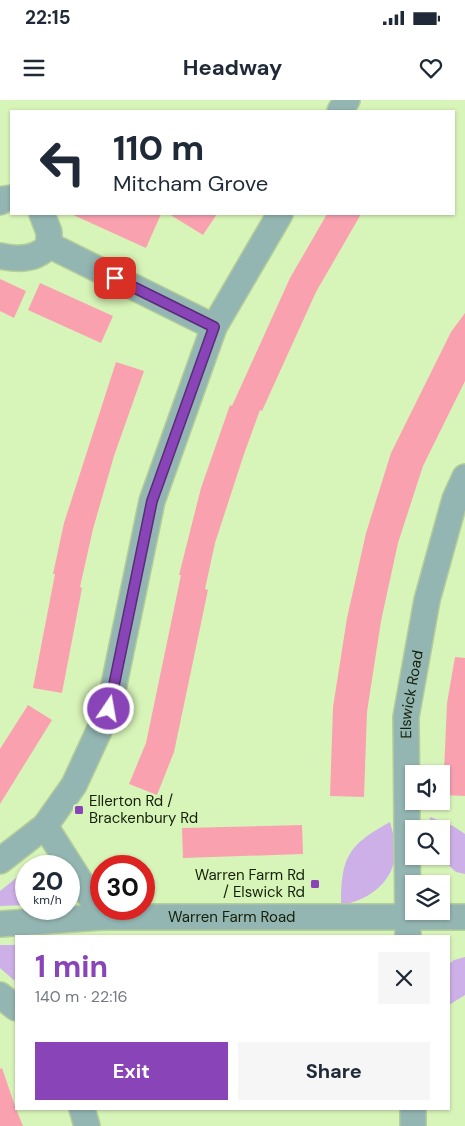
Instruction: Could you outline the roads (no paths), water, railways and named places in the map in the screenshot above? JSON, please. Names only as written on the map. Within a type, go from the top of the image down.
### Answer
[{"type":"street","points":[[0,256],[17,260],[34,256],[44,251],[49,245],[49,232],[42,215]]},
{"type":"street","points":[[0,861],[44,826],[74,785],[109,709],[152,501],[214,327],[279,215]]},
{"type":"street","points":[[49,245],[214,327]]},
{"type":"street","name":"Elswick Road","points":[[407,926],[406,717],[427,600],[455,499],[465,477]]},
{"type":"street","points":[[44,826],[100,927]]},
{"type":"street","name":"Warren Farm Road","points":[[0,924],[100,927],[407,926],[465,917]]},
{"type":"street","points":[[0,995],[15,1007]]},
{"type":"street","points":[[82,1110],[87,1126]]},
{"type":"street","points":[[413,1110],[413,1126]]},
{"type":"place","name":"Ellerton Rd / Brackenbury Rd","points":[[79,810]]},
{"type":"place","name":"Warren Farm Rd / Elswick Rd","points":[[315,884]]}]
